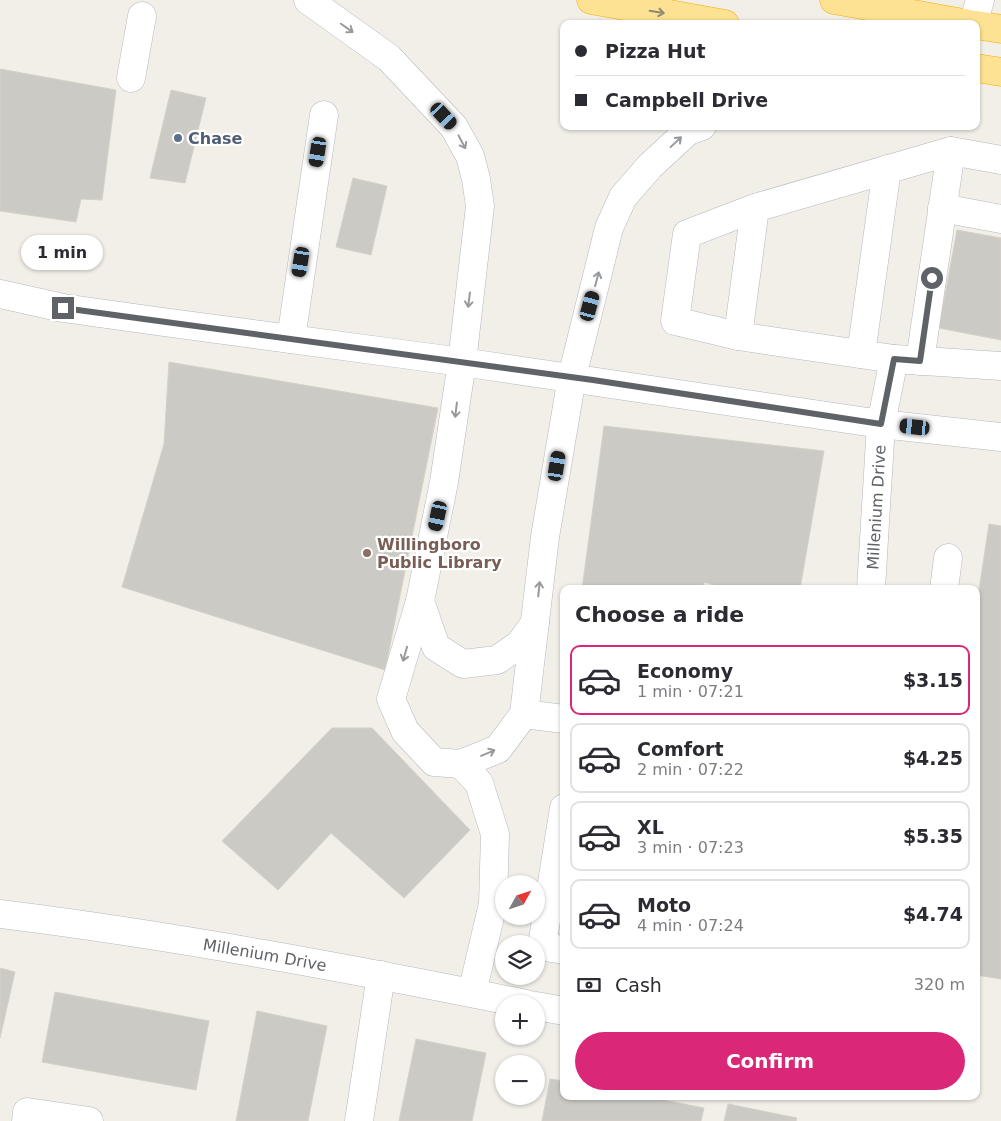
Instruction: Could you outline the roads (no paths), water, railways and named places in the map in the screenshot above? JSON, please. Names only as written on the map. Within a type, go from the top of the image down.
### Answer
[{"type":"highway","points":[[591,0],[703,20]]},
{"type":"highway","points":[[838,0],[914,7],[956,20]]},
{"type":"highway","points":[[980,25],[1001,29]]},
{"type":"highway","points":[[980,69],[1001,72]]},
{"type":"street","points":[[308,0],[389,58],[454,127],[470,156],[476,179],[480,206],[462,362],[444,482],[420,601],[391,699],[405,731],[434,762],[461,764],[498,749],[524,714],[545,537],[572,377],[609,228],[623,197],[650,166],[691,130]]},
{"type":"street","points":[[976,20],[980,0]]},
{"type":"street","points":[[131,78],[142,16]]},
{"type":"street","points":[[291,339],[298,280],[324,115]]},
{"type":"street","points":[[1001,160],[951,151],[755,208],[687,234],[675,321],[738,336],[894,359],[1001,366]]},
{"type":"street","points":[[920,361],[951,151]]},
{"type":"street","points":[[862,354],[887,170]]},
{"type":"street","points":[[738,336],[755,208]]},
{"type":"street","points":[[942,208],[1001,219]]},
{"type":"street","points":[[0,294],[63,308],[572,377],[881,424],[1001,437]]},
{"type":"street","name":"Millenium Drive","points":[[871,585],[881,424],[894,359]]},
{"type":"street","points":[[945,585],[948,558]]},
{"type":"street","points":[[420,601],[436,647],[463,664],[496,660],[520,644],[535,623]]},
{"type":"street","points":[[524,714],[560,718]]},
{"type":"street","points":[[461,764],[479,782],[495,834],[492,904],[472,993]]},
{"type":"street","points":[[560,833],[543,939],[551,948],[560,949]]},
{"type":"street","name":"Millenium Drive","points":[[0,914],[192,942],[381,974],[495,998]]},
{"type":"street","points":[[359,1121],[381,974]]},
{"type":"street","points":[[545,1008],[560,1010]]},
{"type":"street","points":[[26,1121],[27,1112],[89,1121]]},
{"type":"place","name":"Chase","points":[[178,138]]},
{"type":"place","name":"Willingboro Public Library","points":[[367,553]]}]
